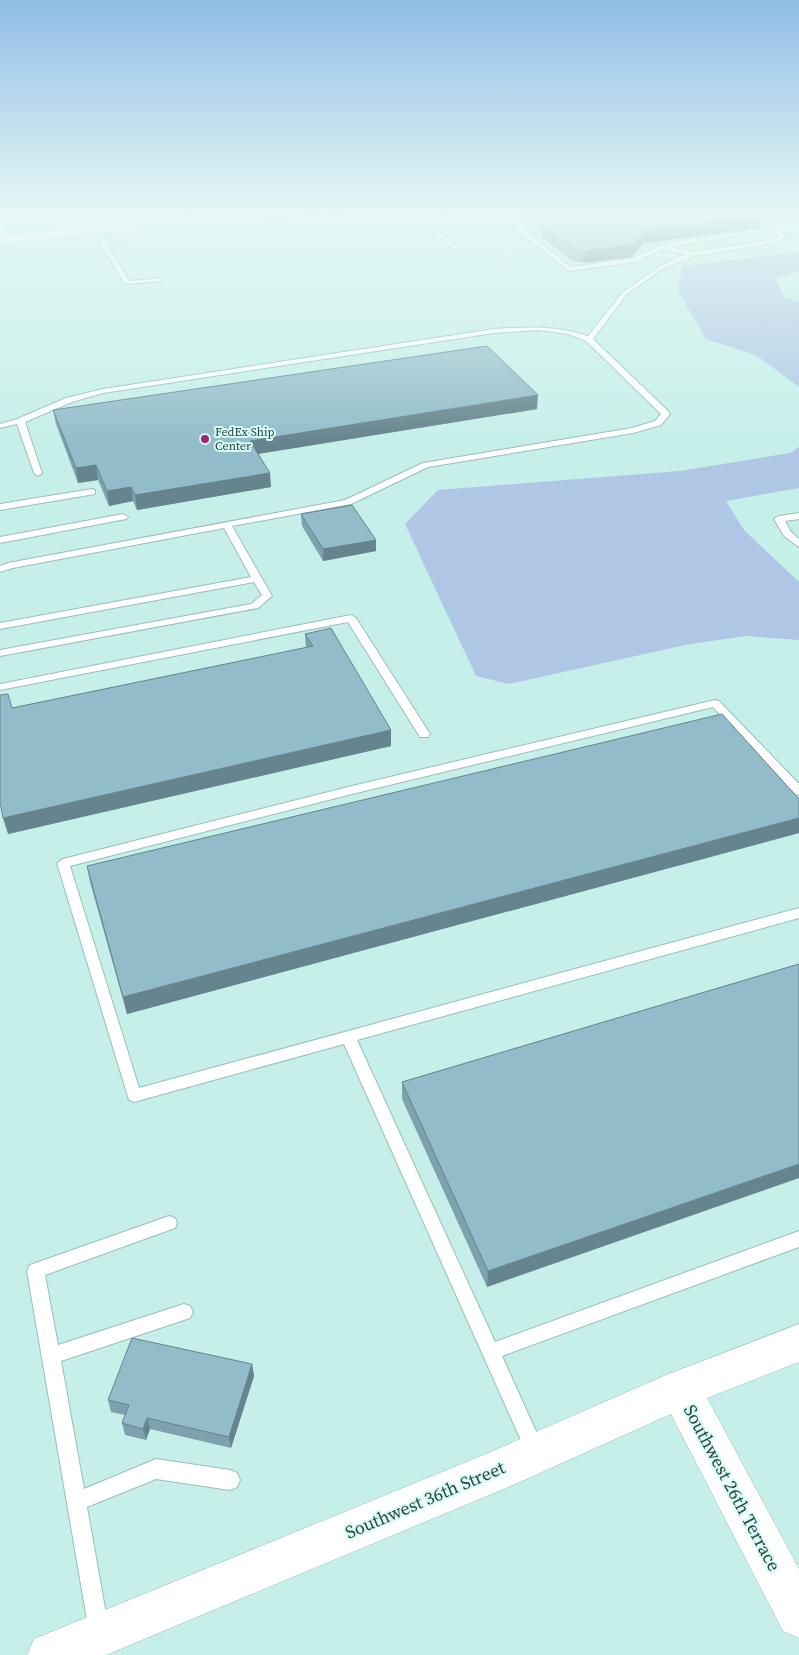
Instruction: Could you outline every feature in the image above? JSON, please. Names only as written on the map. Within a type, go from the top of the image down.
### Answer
[{"type":"street","name":"Southwest 36th Street","points":[[50,1655],[100,1636],[536,1453],[680,1389],[799,1343]]},
{"type":"street","name":"Southwest 26th Terrace","points":[[680,1389],[799,1615]]},
{"type":"lane","points":[[589,339],[625,293],[630,289]]},
{"type":"lane","points":[[0,426],[20,421],[69,400],[103,391],[494,331],[539,328],[569,332],[589,339],[666,414],[658,423],[634,430],[426,465],[348,502],[10,565],[0,569]]},
{"type":"lane","points":[[20,421],[38,473]]},
{"type":"lane","points":[[0,507],[92,492]]},
{"type":"lane","points":[[799,516],[779,519],[787,534],[799,544]]},
{"type":"lane","points":[[0,540],[123,517]]},
{"type":"lane","points":[[0,653],[254,606],[267,596],[227,525]]},
{"type":"lane","points":[[0,626],[257,578]]},
{"type":"lane","points":[[0,687],[351,618],[424,734]]},
{"type":"lane","points":[[799,791],[715,703],[352,790],[64,863],[134,1096],[799,912]]},
{"type":"lane","points":[[348,1037],[536,1453]]},
{"type":"lane","points":[[100,1636],[36,1271],[169,1223]]},
{"type":"lane","points":[[491,1352],[799,1238]]},
{"type":"lane","points":[[51,1356],[184,1312]]},
{"type":"lane","points":[[77,1501],[156,1469],[230,1480]]},
{"type":"water","points":[[678,289],[781,289],[785,298],[799,302],[799,387],[756,355],[706,339]]},
{"type":"water","points":[[799,447],[799,488],[726,501],[744,530],[799,582],[799,640],[747,636],[690,644],[509,684],[476,676],[405,524],[438,490],[680,471],[790,453]]},
{"type":"building","name":"FedEx Ship Center","points":[[487,346],[538,395],[250,441],[270,473],[135,495],[131,487],[107,491],[96,465],[76,468],[53,410]]},
{"type":"building","points":[[352,505],[376,540],[323,549],[301,514]]},
{"type":"building","points":[[331,628],[391,730],[3,818],[0,802],[0,695],[8,694],[12,708],[313,646],[305,634]]},
{"type":"building","points":[[722,714],[799,799],[799,818],[123,997],[87,866]]},
{"type":"building","points":[[799,964],[799,1164],[488,1271],[402,1082]]},
{"type":"building","points":[[132,1338],[252,1364],[229,1437],[147,1418],[143,1429],[122,1423],[129,1405],[108,1400]]},
{"type":"place","name":"FedEx Ship Center","points":[[205,439]]}]
